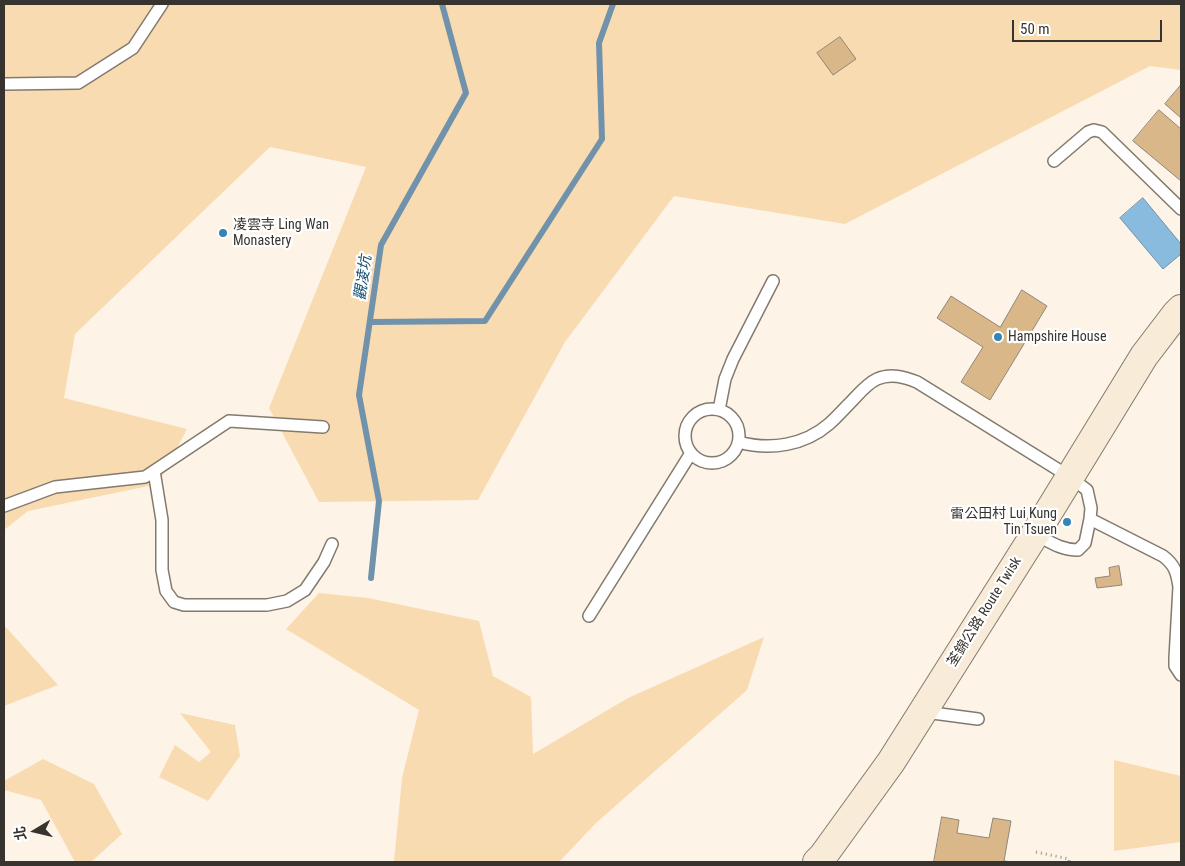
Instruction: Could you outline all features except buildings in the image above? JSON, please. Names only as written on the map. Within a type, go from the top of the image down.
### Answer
[{"type":"main road","name":"荃錦公路 Route Twisk","points":[[817,862],[891,762],[1035,534],[1144,356],[1181,309]]},
{"type":"lane","points":[[4,84],[78,83],[133,48],[162,4]]},
{"type":"lane","points":[[1054,160],[1088,132],[1094,130],[1102,132],[1181,209]]},
{"type":"lane","points":[[719,410],[725,379],[733,359],[773,281]]},
{"type":"lane","points":[[739,442],[759,446],[774,446],[803,439],[828,425],[874,380],[896,375],[917,382],[1070,477],[1087,490],[1091,508],[1090,519],[1085,543],[1078,550],[1068,550],[1054,545],[1035,534]]},
{"type":"lane","points":[[711,409],[719,410],[731,416],[735,421],[740,434],[739,442],[732,456],[719,463],[711,464],[703,462],[691,453],[685,438],[686,429],[695,415],[711,409]]},
{"type":"lane","points":[[4,506],[55,487],[145,476],[229,421],[323,427]]},
{"type":"lane","points":[[589,616],[691,453]]},
{"type":"lane","points":[[154,471],[162,520],[162,570],[166,591],[174,602],[184,605],[267,605],[287,601],[305,590],[324,562],[332,544]]},
{"type":"lane","points":[[1090,519],[1171,561],[1177,576],[1178,587],[1175,666],[1181,675]]},
{"type":"lane","points":[[923,711],[978,718]]},
{"type":"path","points":[[1036,852],[1069,859],[1069,862]]},
{"type":"shaded area","points":[[4,4],[1181,4],[1181,70],[1150,66],[845,224],[674,196],[565,342],[478,500],[319,502],[269,408],[366,167],[270,147],[75,334],[64,398],[187,429],[158,484],[28,511],[4,530]]},
{"type":"shaded area","points":[[319,593],[368,598],[479,621],[493,676],[531,697],[533,754],[628,698],[764,637],[747,690],[596,823],[559,862],[394,862],[402,778],[419,710],[286,629]]},
{"type":"shaded area","points":[[4,625],[58,685],[4,706]]},
{"type":"shaded area","points":[[180,713],[235,725],[240,756],[208,801],[159,777],[175,745],[199,762],[211,752]]},
{"type":"shaded area","points":[[43,759],[94,784],[122,834],[91,862],[75,862],[41,800],[4,790],[4,781]]},
{"type":"shaded area","points":[[1114,760],[1181,776],[1181,842],[1114,851]]},
{"type":"water","points":[[1143,198],[1181,244],[1181,254],[1163,269],[1120,218]]},
{"type":"waterway","name":"觀凌坑","points":[[371,578],[379,501],[359,395],[381,245],[466,93],[442,4]]},
{"type":"waterway","points":[[370,322],[485,321],[602,139],[599,43],[613,4]]},
{"type":"place","name":"凌雲寺 Ling Wan Monastery","points":[[223,233]]},
{"type":"place","name":"Hampshire House","points":[[998,337]]},
{"type":"place","name":"雷公田村 Lui Kung Tin Tsuen","points":[[1067,522]]}]
